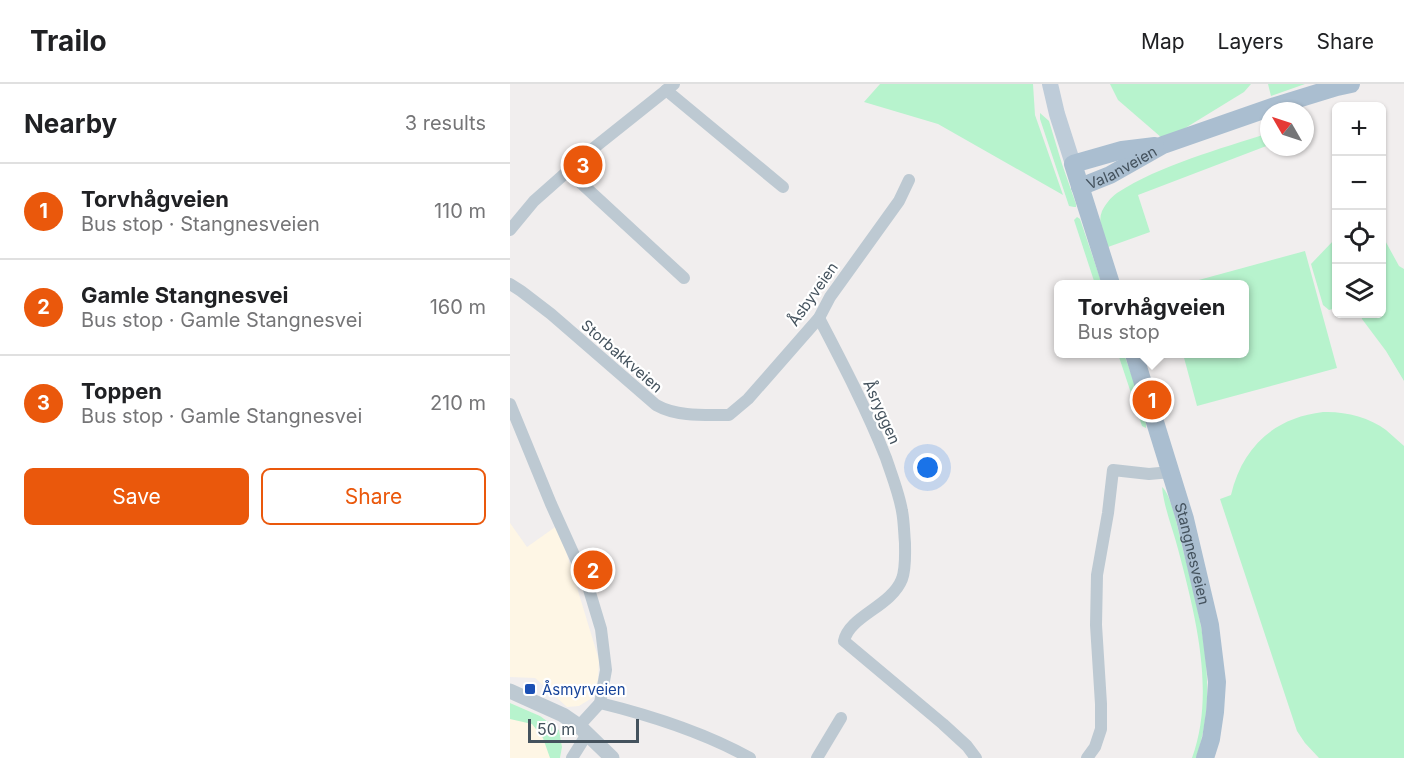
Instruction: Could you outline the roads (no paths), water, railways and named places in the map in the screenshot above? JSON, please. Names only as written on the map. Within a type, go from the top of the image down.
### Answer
[{"type":"main road","points":[[1050,84],[1057,114],[1109,280]]},
{"type":"main road","name":"Valanveien","points":[[1080,187],[1110,174],[1163,145],[1285,103],[1351,84]]},
{"type":"main road","name":"Valanveien","points":[[1073,164],[1122,150],[1163,145]]},
{"type":"main road","name":"Stangnesveien","points":[[1135,358],[1185,519],[1210,625],[1217,682],[1211,739],[1205,758]]},
{"type":"street","points":[[510,230],[534,201],[595,147],[670,87],[783,187]]},
{"type":"street","points":[[568,171],[684,278]]},
{"type":"street","name":"Åsbyveien","points":[[729,415],[748,399],[819,318],[842,279],[899,201],[909,180]]},
{"type":"street","name":"Storbakkveien","points":[[510,284],[551,314],[656,405],[666,411],[729,415]]},
{"type":"street","name":"Åsryggen","points":[[819,318],[856,388],[897,487],[903,512],[905,557],[901,582],[887,601],[854,625],[845,635],[844,641],[943,724],[967,746],[976,758]]},
{"type":"street","points":[[510,404],[588,586],[601,629],[606,669],[600,704],[583,730],[572,758]]},
{"type":"street","points":[[1087,758],[1095,747],[1101,729],[1096,625],[1097,575],[1113,470],[1149,474],[1171,472]]},
{"type":"street","points":[[510,691],[563,715],[583,730],[612,758]]},
{"type":"street","points":[[600,704],[664,722],[727,746],[750,758]]},
{"type":"street","points":[[817,758],[841,718]]},
{"type":"place","name":"Toppen","points":[[583,165]]},
{"type":"place","name":"Torvhågveien","points":[[1152,400]]},
{"type":"place","name":"Gamle Stangnesvei","points":[[593,570]]},
{"type":"place","name":"Åsmyrveien","points":[[530,689]]}]
